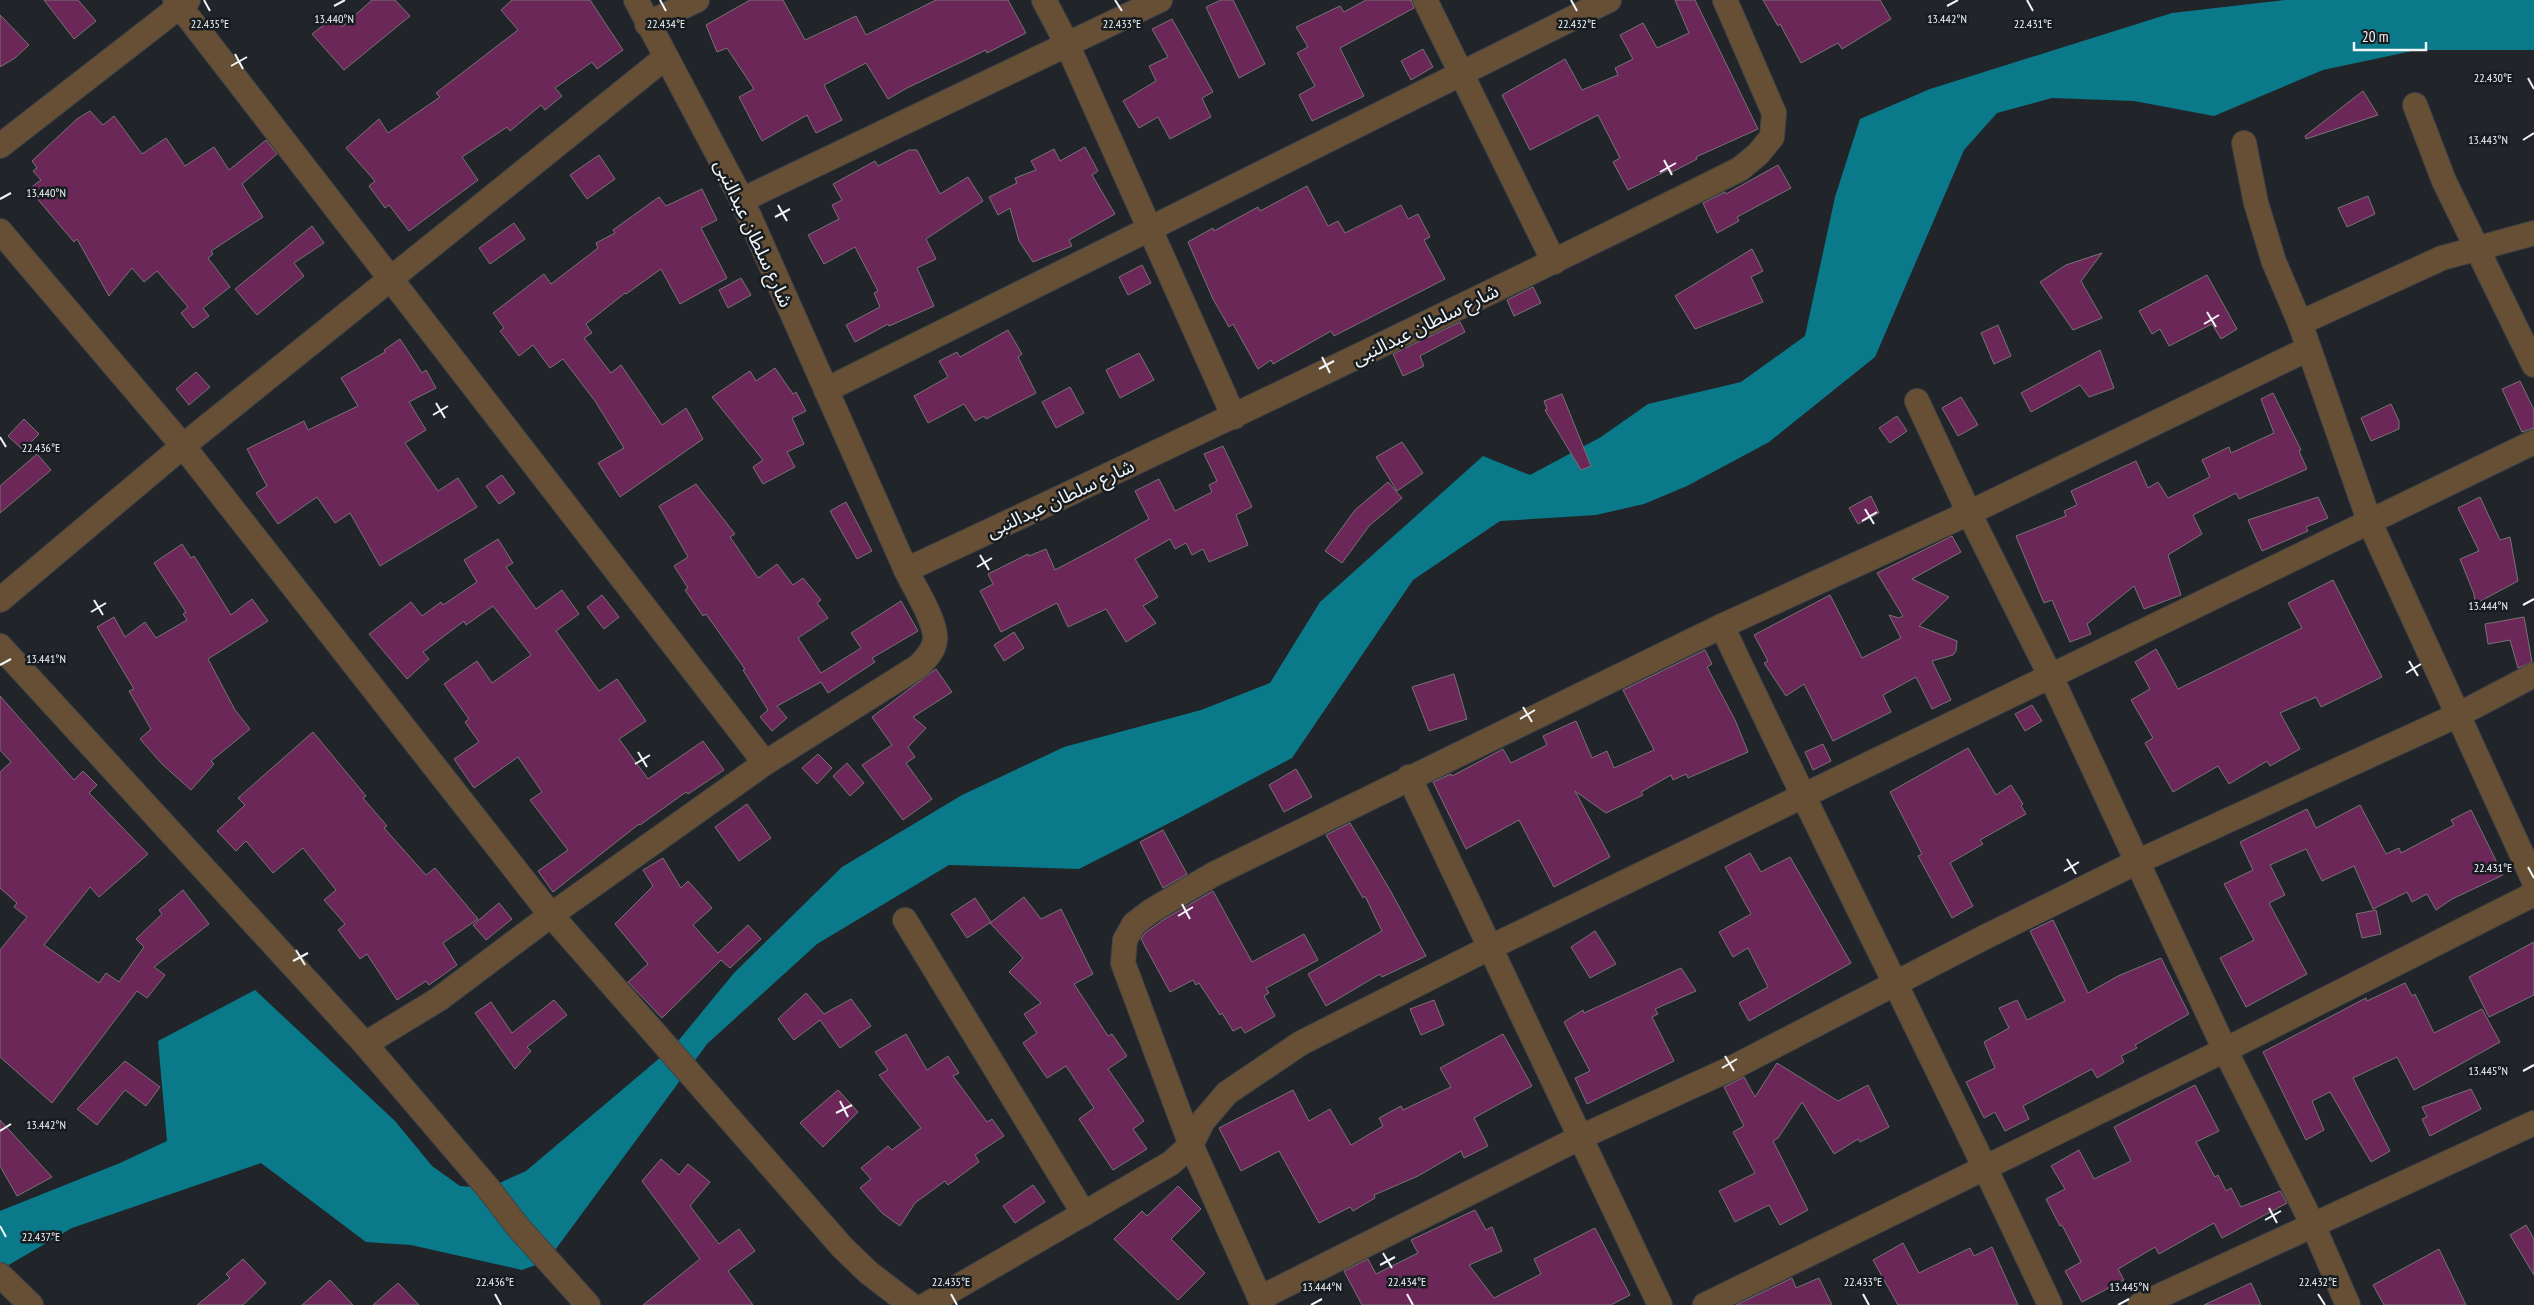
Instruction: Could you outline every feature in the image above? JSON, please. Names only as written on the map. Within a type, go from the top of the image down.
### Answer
[{"type":"street","name":"شارع سلطان عبدالنبى","points":[[636,0],[647,24],[742,200],[906,570],[1234,417],[1554,262],[1740,169],[1758,154],[1772,137],[1774,112],[1771,101],[1725,0]]},
{"type":"street","points":[[647,24],[697,0]]},
{"type":"street","points":[[1044,0],[1067,44],[1234,417]]},
{"type":"street","points":[[742,200],[1160,0]]},
{"type":"street","points":[[1425,0],[1554,262]]},
{"type":"street","points":[[826,390],[1610,0]]},
{"type":"street","points":[[0,146],[181,2],[765,763]]},
{"type":"street","points":[[0,600],[183,446],[666,57]]},
{"type":"street","points":[[2415,105],[2444,181],[2534,365]]},
{"type":"street","points":[[2244,143],[2256,203],[2274,262],[2300,323],[2370,523],[2534,882]]},
{"type":"street","points":[[0,231],[183,446],[551,915],[842,1247],[869,1273],[911,1305]]},
{"type":"street","points":[[2300,323],[2442,258],[2534,233]]},
{"type":"street","points":[[2308,349],[1969,513],[1722,626],[1409,777],[1214,874],[1151,910],[1134,924],[1126,940],[1123,963],[1191,1145],[1261,1302],[1581,1137],[1732,1068],[2137,862],[2458,715],[2534,676]]},
{"type":"street","points":[[1917,401],[1969,513],[2051,677],[2225,1050],[2312,1224],[2348,1305]]},
{"type":"street","points":[[926,1305],[1171,1163],[1191,1145],[1203,1121],[1227,1094],[1301,1043],[1491,947],[2534,442]]},
{"type":"street","points":[[365,1044],[439,999],[551,915],[765,763],[919,666],[929,656],[935,638],[933,626],[906,570]]},
{"type":"street","points":[[1722,626],[1802,797],[1986,1167],[2050,1305]]},
{"type":"street","points":[[0,646],[365,1044],[488,1188],[518,1227],[588,1305]]},
{"type":"street","points":[[1409,777],[1660,1305]]},
{"type":"street","points":[[1705,1305],[2225,1050],[2534,894]]},
{"type":"street","points":[[905,920],[1084,1214]]},
{"type":"street","points":[[2140,1305],[2534,1122]]},
{"type":"street","points":[[0,1275],[30,1305]]},
{"type":"water","points":[[2285,0],[2534,0],[2534,50],[2417,50],[2323,70],[2214,116],[2134,101],[2052,98],[1997,113],[1964,150],[1875,357],[1769,442],[1687,486],[1644,504],[1596,515],[1500,521],[1413,580],[1292,758],[1179,818],[1079,869],[949,865],[817,944],[707,1044],[547,1261],[522,1270],[411,1245],[366,1242],[261,1163],[72,1228],[0,1270],[0,1211],[120,1163],[167,1141],[158,1041],[255,990],[395,1121],[432,1166],[460,1186],[488,1188],[526,1171],[674,1046],[734,973],[842,867],[962,795],[1064,747],[1201,710],[1270,683],[1320,602],[1483,456],[1530,475],[1601,437],[1648,404],[1741,382],[1805,336],[1835,197],[1860,119],[1930,89],[2172,13]]},
{"type":"building","points":[[44,0],[78,0],[96,21],[74,39]]},
{"type":"building","points":[[372,0],[395,0],[410,16],[344,70],[312,34],[334,17],[342,27]]},
{"type":"building","points":[[512,0],[590,0],[623,50],[597,69],[592,62],[555,88],[562,96],[545,110],[541,105],[510,131],[507,127],[462,157],[478,180],[409,231],[389,205],[385,208],[369,186],[375,181],[346,148],[379,119],[388,133],[440,97],[436,93],[518,30],[501,10]]},
{"type":"building","points":[[750,0],[783,0],[805,40],[856,16],[866,35],[936,0],[1008,0],[1026,33],[987,53],[986,50],[888,99],[866,63],[824,85],[842,120],[816,133],[807,115],[762,141],[739,97],[754,89],[727,48],[717,52],[706,25]]},
{"type":"building","points":[[1221,0],[1233,0],[1265,64],[1239,78],[1206,7]]},
{"type":"building","points":[[1366,0],[1411,0],[1414,8],[1340,48],[1364,96],[1312,121],[1299,95],[1315,86],[1297,53],[1308,47],[1296,27],[1340,6],[1344,12]]},
{"type":"building","points":[[1675,0],[1695,0],[1758,129],[1696,157],[1697,159],[1672,172],[1670,169],[1628,190],[1613,162],[1620,158],[1598,115],[1530,150],[1502,95],[1565,59],[1582,90],[1618,75],[1615,68],[1633,59],[1620,35],[1643,23],[1657,48],[1689,33]]},
{"type":"building","points":[[1763,0],[1880,0],[1891,19],[1842,49],[1838,43],[1801,63],[1780,24],[1778,26]]},
{"type":"building","points":[[0,15],[29,45],[15,58],[0,67]]},
{"type":"building","points":[[1172,19],[1213,92],[1202,98],[1211,117],[1170,139],[1158,117],[1139,128],[1123,101],[1156,81],[1149,66],[1168,57],[1152,29]]},
{"type":"building","points":[[1423,49],[1433,67],[1411,80],[1401,61]]},
{"type":"building","points":[[2363,91],[2378,115],[2306,139],[2305,136]]},
{"type":"building","points":[[90,111],[103,125],[114,116],[142,154],[166,138],[185,166],[214,147],[229,170],[266,140],[277,154],[242,184],[263,217],[211,251],[213,254],[208,258],[230,287],[203,308],[209,316],[193,328],[181,313],[188,307],[157,271],[144,282],[132,268],[109,296],[77,239],[74,242],[29,189],[41,180],[33,171],[37,168],[32,161],[77,119]]},
{"type":"building","points":[[1085,147],[1098,171],[1092,175],[1115,214],[1069,240],[1072,246],[1033,262],[1019,241],[1010,208],[998,215],[989,197],[1017,183],[1015,178],[1036,170],[1031,161],[1054,149],[1060,161]]},
{"type":"building","points":[[909,150],[917,150],[940,194],[968,177],[983,201],[926,239],[936,259],[917,268],[934,306],[889,326],[888,324],[855,342],[846,325],[880,307],[874,293],[878,291],[855,247],[824,264],[808,235],[839,219],[832,205],[842,200],[833,184],[875,161],[878,166]]},
{"type":"building","points":[[599,155],[615,179],[587,199],[570,175]]},
{"type":"building","points":[[1778,165],[1791,188],[1737,217],[1739,221],[1717,233],[1703,203],[1725,192],[1726,194]]},
{"type":"building","points":[[1307,186],[1328,226],[1338,221],[1345,233],[1401,205],[1408,219],[1418,214],[1430,237],[1424,240],[1445,279],[1334,336],[1331,331],[1273,364],[1271,360],[1258,369],[1233,324],[1229,327],[1213,299],[1188,242],[1213,228],[1214,231],[1258,207],[1260,211]]},
{"type":"building","points":[[702,189],[717,220],[701,228],[727,278],[680,304],[661,269],[625,293],[586,324],[592,333],[584,338],[611,373],[621,365],[662,425],[686,408],[703,439],[620,497],[598,463],[624,448],[595,401],[563,359],[550,368],[533,345],[519,356],[500,331],[504,328],[493,313],[544,274],[551,284],[598,248],[596,243],[615,233],[613,230],[659,197],[666,206]]},
{"type":"building","points":[[2368,196],[2375,214],[2347,227],[2338,208]]},
{"type":"building","points":[[514,223],[525,239],[490,264],[479,248]]},
{"type":"building","points":[[312,226],[324,243],[294,263],[304,276],[257,315],[235,289]]},
{"type":"building","points":[[1752,249],[1763,271],[1751,277],[1763,302],[1695,329],[1675,296]]},
{"type":"building","points":[[2102,253],[2081,281],[2102,318],[2073,330],[2040,282],[2066,265]]},
{"type":"building","points":[[1142,265],[1151,283],[1128,295],[1119,277]]},
{"type":"building","points":[[2207,275],[2237,329],[2221,339],[2212,324],[2169,346],[2160,329],[2152,334],[2139,311]]},
{"type":"building","points":[[741,278],[751,295],[728,308],[719,290]]},
{"type":"building","points":[[1533,287],[1541,303],[1514,316],[1507,300]]},
{"type":"building","points":[[1460,322],[1465,332],[1420,356],[1424,366],[1403,376],[1393,354]]},
{"type":"building","points":[[1998,325],[2011,356],[1994,364],[1981,333]]},
{"type":"building","points":[[1008,330],[1022,354],[1018,357],[1036,393],[986,419],[984,416],[975,421],[964,404],[928,423],[914,396],[948,377],[939,361],[957,352],[960,357]]},
{"type":"building","points":[[400,339],[422,373],[426,370],[436,388],[409,402],[426,430],[405,443],[438,491],[458,478],[477,507],[380,566],[350,513],[335,523],[317,497],[278,524],[256,493],[267,486],[247,449],[304,421],[308,430],[358,406],[341,378],[385,352],[384,350]]},
{"type":"building","points":[[2100,350],[2114,388],[2089,397],[2080,385],[2031,412],[2021,393]]},
{"type":"building","points":[[1139,353],[1154,380],[1120,398],[1106,370]]},
{"type":"building","points":[[775,368],[793,394],[796,392],[806,411],[792,418],[804,444],[787,452],[795,467],[763,484],[753,467],[763,460],[712,397],[750,371],[756,381]]},
{"type":"building","points":[[196,372],[210,387],[189,405],[176,389]]},
{"type":"building","points":[[2520,381],[2534,410],[2534,428],[2522,432],[2502,389]]},
{"type":"building","points":[[1070,387],[1084,413],[1056,428],[1042,402]]},
{"type":"building","points":[[2273,393],[2301,450],[2299,451],[2307,469],[2239,499],[2236,493],[2193,515],[2202,534],[2168,555],[2181,595],[2144,609],[2134,586],[2087,624],[2091,634],[2070,642],[2052,600],[2044,603],[2016,536],[2066,516],[2064,511],[2077,505],[2071,491],[2136,461],[2148,488],[2158,482],[2168,498],[2210,477],[2202,460],[2229,447],[2231,453],[2274,433],[2261,399]]},
{"type":"building","points":[[1562,394],[1591,466],[1581,470],[1545,410],[1547,409],[1544,401]]},
{"type":"building","points":[[1961,397],[1978,425],[1958,436],[1942,408]]},
{"type":"building","points":[[2391,404],[2399,421],[2399,429],[2371,441],[2361,418]]},
{"type":"building","points":[[1897,416],[1907,431],[1890,443],[1879,428]]},
{"type":"building","points":[[24,419],[39,434],[23,450],[8,436]]},
{"type":"building","points":[[1402,442],[1423,473],[1397,491],[1376,457]]},
{"type":"building","points":[[1223,446],[1252,507],[1236,515],[1248,545],[1209,562],[1203,549],[1192,555],[1186,543],[1175,549],[1170,539],[1135,559],[1158,597],[1143,606],[1156,623],[1126,642],[1106,609],[1068,627],[1057,603],[1001,632],[980,591],[993,584],[988,574],[1028,554],[1029,556],[1046,549],[1055,570],[1106,543],[1149,519],[1135,491],[1159,479],[1175,511],[1212,492],[1209,485],[1217,481],[1204,454]]},
{"type":"building","points":[[37,454],[51,470],[0,513],[0,486]]},
{"type":"building","points":[[502,475],[515,493],[499,504],[486,486]]},
{"type":"building","points":[[1388,482],[1402,498],[1369,526],[1342,563],[1325,551],[1355,510]]},
{"type":"building","points":[[696,484],[735,534],[730,537],[758,578],[777,564],[793,585],[803,578],[821,600],[817,603],[828,618],[798,638],[821,673],[861,648],[851,633],[901,601],[918,631],[872,658],[875,662],[828,693],[821,682],[777,706],[787,718],[772,731],[760,717],[768,710],[743,670],[745,669],[706,614],[703,616],[685,590],[688,588],[674,566],[688,557],[659,506]]},
{"type":"building","points":[[1871,496],[1879,513],[1858,524],[1849,508]]},
{"type":"building","points":[[2318,497],[2328,518],[2306,527],[2308,531],[2262,551],[2248,520]]},
{"type":"building","points":[[2480,497],[2500,540],[2510,537],[2518,581],[2475,604],[2474,594],[2460,559],[2479,551],[2458,508]]},
{"type":"building","points":[[846,502],[872,551],[857,559],[830,511]]},
{"type":"building","points":[[1952,536],[1961,552],[1912,579],[1949,597],[1919,626],[1957,641],[1956,651],[1953,655],[1932,661],[1951,700],[1932,709],[1916,677],[1883,695],[1891,712],[1833,741],[1804,684],[1786,696],[1764,663],[1768,661],[1754,635],[1830,595],[1862,658],[1901,638],[1889,615],[1899,618],[1903,616],[1877,573]]},
{"type":"building","points":[[498,539],[513,563],[506,567],[536,609],[562,590],[579,614],[556,631],[599,691],[617,679],[646,721],[619,739],[648,779],[703,741],[724,770],[688,794],[686,792],[639,824],[553,892],[538,871],[568,850],[530,800],[542,792],[518,757],[474,788],[454,759],[479,742],[465,722],[469,719],[444,684],[477,661],[492,683],[531,655],[493,606],[466,625],[464,621],[423,652],[429,659],[407,679],[369,634],[411,602],[422,616],[441,602],[443,605],[477,582],[464,560]]},
{"type":"building","points":[[182,544],[191,558],[194,556],[231,615],[252,599],[268,621],[208,659],[235,710],[250,729],[211,761],[214,764],[191,790],[162,764],[140,739],[151,729],[129,691],[134,689],[97,627],[114,617],[125,637],[145,622],[156,638],[187,620],[183,614],[186,612],[154,563]]},
{"type":"building","points":[[2333,580],[2382,677],[2321,707],[2316,697],[2280,713],[2300,749],[2270,766],[2267,761],[2229,784],[2218,766],[2173,792],[2145,743],[2153,738],[2131,700],[2150,689],[2135,662],[2156,649],[2178,689],[2302,628],[2288,603]]},
{"type":"building","points":[[602,595],[619,617],[604,629],[587,607]]},
{"type":"building","points":[[2524,617],[2532,662],[2518,668],[2510,640],[2488,644],[2485,624]]},
{"type":"building","points":[[1014,632],[1024,648],[1004,661],[994,645]]},
{"type":"building","points":[[1705,650],[1712,664],[1707,667],[1735,720],[1748,752],[1688,778],[1686,774],[1673,780],[1671,775],[1641,792],[1643,795],[1606,813],[1575,791],[1610,857],[1554,887],[1519,820],[1466,849],[1433,782],[1451,774],[1452,776],[1503,749],[1511,763],[1547,745],[1543,736],[1576,721],[1592,758],[1607,751],[1614,768],[1654,750],[1623,690]]},
{"type":"building","points":[[936,669],[952,692],[913,717],[926,728],[908,747],[915,757],[906,763],[932,799],[903,820],[862,765],[892,745],[872,717]]},
{"type":"building","points":[[1454,674],[1467,719],[1429,731],[1412,687]]},
{"type":"building","points":[[0,696],[74,780],[83,771],[97,785],[89,793],[148,854],[99,897],[90,887],[44,945],[99,983],[106,973],[119,982],[144,947],[136,939],[162,914],[159,910],[183,890],[209,924],[154,967],[165,975],[147,998],[137,991],[52,1103],[0,1057],[0,950],[27,917],[14,907],[17,903],[0,888],[0,772],[11,762],[0,750]]},
{"type":"building","points":[[2032,705],[2042,721],[2025,731],[2015,714]]},
{"type":"building","points":[[313,732],[366,796],[363,798],[387,826],[384,828],[426,875],[435,868],[478,919],[443,943],[457,965],[429,985],[426,981],[397,1000],[367,954],[360,959],[338,930],[345,924],[324,900],[336,890],[303,848],[273,873],[246,841],[236,851],[217,831],[245,805],[238,798]]},
{"type":"building","points":[[1823,744],[1831,761],[1813,770],[1805,752]]},
{"type":"building","points":[[1968,748],[1996,795],[2011,785],[2023,804],[2021,806],[2026,814],[1980,840],[1983,844],[1950,863],[1973,906],[1952,918],[1918,856],[1922,854],[1890,792]]},
{"type":"building","points":[[818,754],[832,768],[817,784],[802,768]]},
{"type":"building","points":[[847,763],[864,783],[850,796],[833,776]]},
{"type":"building","points":[[1296,769],[1312,797],[1284,812],[1269,785]]},
{"type":"building","points":[[747,804],[771,838],[739,861],[715,827]]},
{"type":"building","points":[[2360,805],[2386,854],[2399,848],[2401,853],[2454,825],[2451,820],[2471,810],[2503,875],[2452,899],[2436,910],[2427,894],[2412,902],[2407,892],[2373,909],[2354,866],[2322,881],[2306,849],[2270,865],[2285,895],[2269,903],[2307,974],[2246,1007],[2220,958],[2254,940],[2224,884],[2253,870],[2240,842],[2307,809],[2316,828]]},
{"type":"building","points":[[1350,823],[1426,956],[1382,977],[1380,974],[1326,1006],[1308,974],[1382,931],[1365,896],[1363,898],[1326,835]]},
{"type":"building","points":[[1163,830],[1187,874],[1163,888],[1140,842]]},
{"type":"building","points":[[1750,853],[1761,872],[1790,857],[1851,963],[1749,1021],[1739,1003],[1768,987],[1748,948],[1733,957],[1719,932],[1751,914],[1725,867]]},
{"type":"building","points":[[663,858],[681,888],[688,881],[712,908],[693,925],[718,953],[748,925],[761,939],[730,968],[721,960],[662,1018],[628,982],[648,964],[615,924],[653,886],[643,870]]},
{"type":"building","points":[[1213,891],[1252,962],[1304,934],[1318,960],[1266,988],[1269,993],[1264,996],[1275,1016],[1245,1033],[1241,1027],[1233,1031],[1199,983],[1196,985],[1193,980],[1170,992],[1141,939],[1145,933],[1163,920]]},
{"type":"building","points":[[1024,897],[1041,919],[1061,909],[1093,974],[1074,984],[1108,1036],[1112,1034],[1127,1056],[1108,1069],[1144,1121],[1133,1129],[1147,1149],[1113,1170],[1079,1119],[1094,1108],[1066,1066],[1047,1078],[1023,1043],[1037,1033],[1024,1014],[1041,1003],[1009,972],[1023,958],[990,923]]},
{"type":"building","points":[[975,898],[991,922],[967,938],[951,914]]},
{"type":"building","points":[[499,903],[512,919],[486,940],[473,925]]},
{"type":"building","points":[[2376,910],[2381,934],[2362,938],[2356,914]]},
{"type":"building","points":[[2053,920],[2088,993],[2118,976],[2161,958],[2189,1014],[2135,1045],[2137,1048],[2121,1056],[2124,1062],[2097,1078],[2092,1069],[2023,1106],[2029,1119],[2005,1131],[1995,1112],[1984,1118],[1966,1082],[1995,1068],[1984,1042],[2009,1028],[1999,1008],[2017,1000],[2027,1020],[2065,1001],[2030,931]]},
{"type":"building","points":[[1595,931],[1616,964],[1590,978],[1571,947]]},
{"type":"building","points":[[2534,942],[2534,995],[2489,1017],[2469,977]]},
{"type":"building","points":[[1681,968],[1696,991],[1655,1009],[1658,1014],[1652,1017],[1674,1061],[1587,1104],[1575,1078],[1590,1071],[1564,1022],[1583,1010],[1584,1013]]},
{"type":"building","points":[[2405,983],[2412,996],[2415,994],[2434,1033],[2482,1009],[2500,1042],[2414,1090],[2397,1057],[2353,1078],[2390,1151],[2371,1162],[2330,1092],[2312,1101],[2324,1130],[2306,1140],[2263,1052],[2366,998],[2367,1001]]},
{"type":"building","points":[[806,993],[824,1014],[851,999],[871,1026],[840,1048],[820,1020],[794,1040],[778,1019]]},
{"type":"building","points":[[554,1000],[567,1015],[527,1047],[531,1051],[515,1069],[475,1013],[491,1002],[512,1033]]},
{"type":"building","points":[[1434,1000],[1444,1025],[1421,1035],[1410,1009]]},
{"type":"building","points":[[906,1034],[927,1070],[948,1056],[959,1073],[953,1076],[987,1122],[992,1119],[1004,1136],[975,1155],[979,1162],[948,1185],[945,1181],[915,1203],[900,1226],[882,1213],[860,1188],[871,1179],[861,1168],[888,1146],[892,1150],[921,1128],[879,1075],[888,1070],[875,1052]]},
{"type":"building","points":[[1503,1034],[1532,1086],[1474,1118],[1488,1146],[1464,1158],[1461,1151],[1418,1176],[1374,1195],[1375,1198],[1353,1211],[1350,1207],[1319,1223],[1279,1151],[1241,1171],[1219,1128],[1293,1090],[1309,1121],[1330,1109],[1351,1145],[1383,1126],[1379,1118],[1401,1106],[1403,1110],[1451,1087],[1440,1068]]},
{"type":"building","points":[[125,1061],[160,1087],[146,1106],[125,1090],[97,1125],[77,1109]]},
{"type":"building","points":[[1777,1063],[1838,1101],[1868,1085],[1889,1127],[1860,1142],[1858,1139],[1834,1154],[1802,1102],[1778,1138],[1773,1141],[1808,1210],[1780,1225],[1769,1205],[1735,1222],[1719,1191],[1755,1173],[1733,1132],[1744,1126],[1724,1087],[1744,1077],[1755,1097]]},
{"type":"building","points":[[2195,1085],[2219,1131],[2196,1142],[2215,1177],[2218,1175],[2226,1191],[2231,1188],[2241,1207],[2280,1191],[2287,1203],[2222,1238],[2214,1223],[2159,1254],[2155,1247],[2118,1269],[2124,1280],[2082,1302],[2065,1271],[2081,1262],[2046,1199],[2065,1189],[2051,1166],[2079,1150],[2094,1179],[2131,1161],[2114,1127]]},
{"type":"building","points":[[2471,1089],[2481,1109],[2430,1136],[2422,1119],[2427,1117],[2422,1107]]},
{"type":"building","points":[[838,1090],[858,1112],[823,1147],[800,1123]]},
{"type":"building","points":[[0,1120],[52,1177],[17,1196],[0,1166]]},
{"type":"building","points":[[661,1159],[679,1175],[688,1164],[710,1182],[690,1206],[719,1244],[739,1229],[755,1251],[728,1271],[753,1305],[643,1305],[700,1259],[642,1181]]},
{"type":"building","points":[[1033,1185],[1045,1202],[1015,1223],[1003,1206]]},
{"type":"building","points":[[1178,1186],[1201,1209],[1171,1239],[1205,1273],[1178,1300],[1114,1239],[1142,1211],[1147,1216]]},
{"type":"building","points":[[1475,1210],[1486,1230],[1492,1227],[1502,1251],[1469,1265],[1494,1298],[1541,1274],[1534,1259],[1595,1228],[1630,1295],[1611,1305],[1362,1305],[1344,1271],[1368,1259],[1376,1274],[1418,1253],[1411,1240]]},
{"type":"building","points":[[2526,1225],[2534,1239],[2534,1275],[2510,1235]]},
{"type":"building","points":[[1903,1243],[1919,1273],[1970,1248],[1974,1256],[1992,1247],[2018,1305],[1898,1305],[1873,1260]]},
{"type":"building","points":[[2439,1249],[2466,1305],[2384,1305],[2373,1285]]},
{"type":"building","points":[[243,1259],[266,1283],[243,1305],[197,1305],[230,1278],[226,1274]]},
{"type":"building","points":[[1792,1278],[1796,1288],[1819,1278],[1832,1305],[1736,1305]]},
{"type":"building","points":[[330,1280],[353,1305],[302,1305]]},
{"type":"building","points":[[398,1283],[419,1305],[373,1305]]},
{"type":"building","points":[[2251,1283],[2261,1305],[2204,1305]]}]
